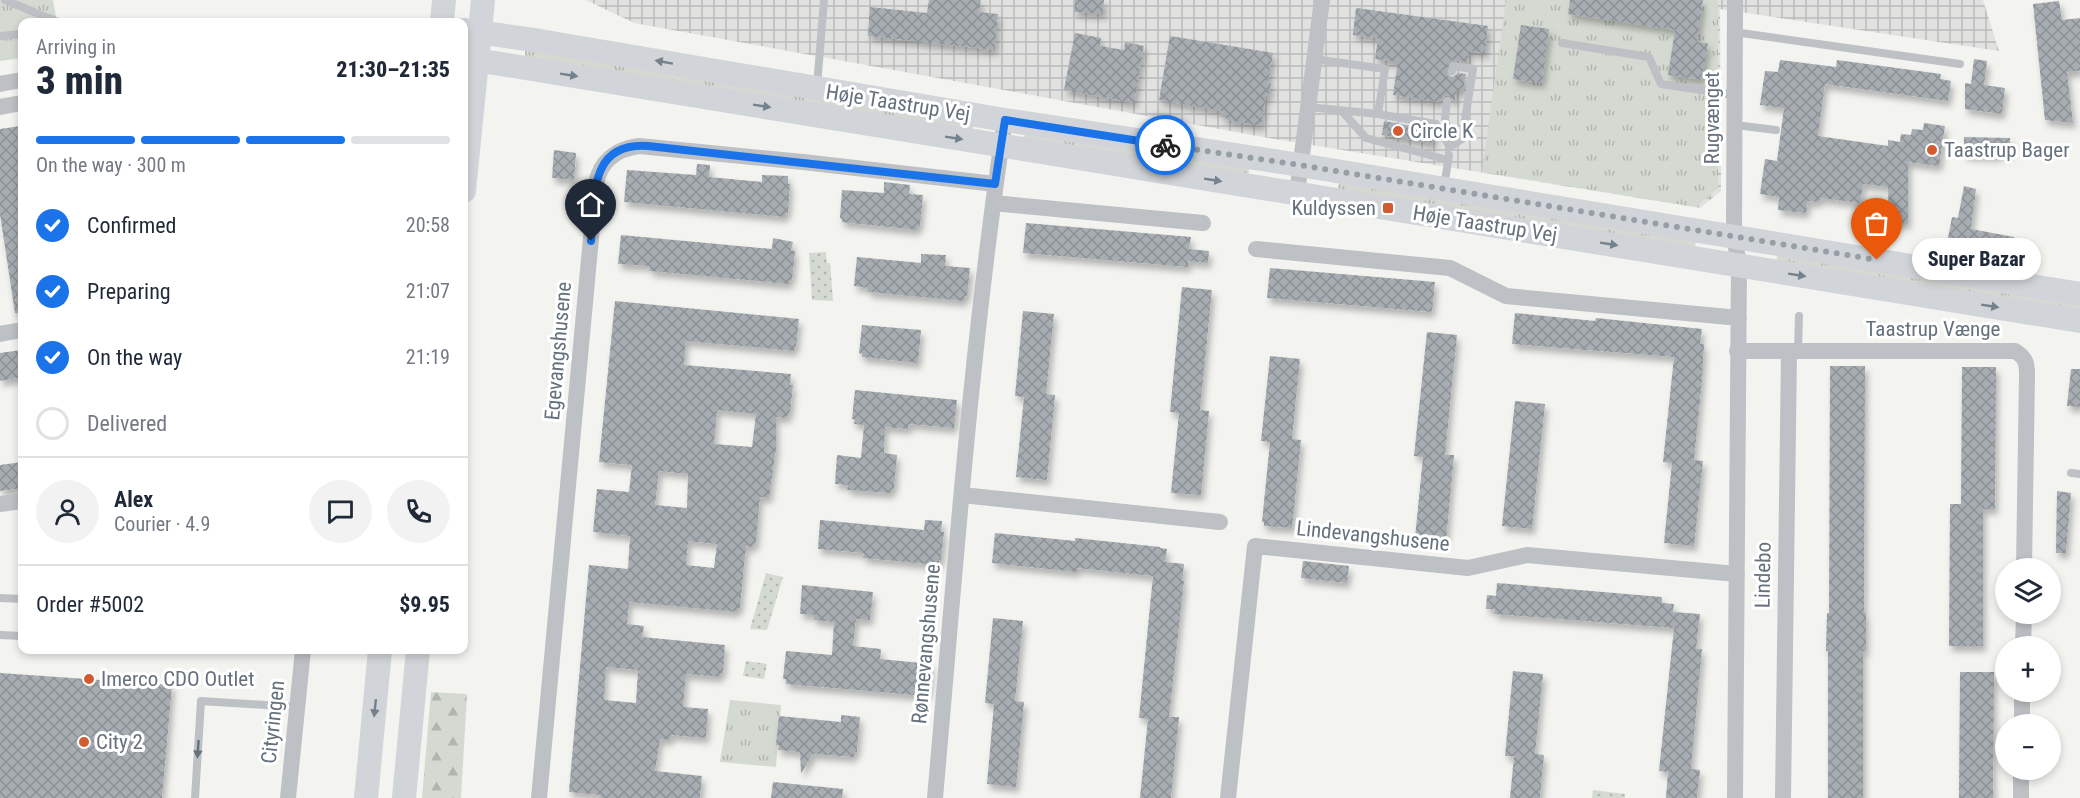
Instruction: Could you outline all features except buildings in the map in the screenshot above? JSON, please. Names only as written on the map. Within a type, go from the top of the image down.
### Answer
[{"type":"street","points":[[442,18],[444,0]]},
{"type":"street","points":[[468,103],[472,32],[483,0]]},
{"type":"street","points":[[1297,193],[1322,0]]},
{"type":"street","name":"Rugvænget","points":[[1734,236],[1735,0]]},
{"type":"street","name":"Høje Taastrup Vej","points":[[472,32],[1005,120],[1300,165],[2080,294]]},
{"type":"street","name":"Høje Taastrup Vej","points":[[470,59],[2080,321]]},
{"type":"street","points":[[0,84],[18,82]]},
{"type":"street","points":[[0,106],[18,104]]},
{"type":"street","name":"Rønnevangshusene","points":[[934,798],[962,495],[995,184],[1005,120]]},
{"type":"street","name":"Egevangshusene","points":[[538,798],[595,196],[598,173],[603,164],[624,149],[639,146],[810,162],[995,184]]},
{"type":"street","points":[[993,203],[1203,223]]},
{"type":"street","points":[[1734,236],[1739,265],[1735,798]]},
{"type":"street","points":[[1256,249],[1450,268],[1506,296],[1738,318]]},
{"type":"street","points":[[0,334],[18,331]]},
{"type":"street","name":"Taastrup Vænge","points":[[1737,351],[2015,351],[2022,356],[2026,360],[2027,375],[2024,558]]},
{"type":"street","name":"Lindebo","points":[[1783,798],[1794,352]]},
{"type":"street","points":[[962,495],[1220,522]]},
{"type":"street","points":[[0,504],[18,502]]},
{"type":"street","name":"Lindevangshusene","points":[[1228,798],[1255,546],[1468,568],[1527,555],[1737,574]]},
{"type":"street","name":"Cityringen","points":[[288,798],[303,654]]},
{"type":"street","points":[[366,798],[380,654]]},
{"type":"street","points":[[404,798],[418,654]]},
{"type":"street","points":[[2021,780],[2021,798]]},
{"type":"lane","points":[[5,0],[48,18]]},
{"type":"lane","points":[[817,89],[824,0]]},
{"type":"lane","points":[[1734,32],[1960,64]]},
{"type":"lane","points":[[0,36],[18,34]]},
{"type":"lane","points":[[1562,44],[1649,57],[1661,84],[1734,95]]},
{"type":"lane","points":[[1314,59],[1385,69],[1378,114]]},
{"type":"lane","points":[[1450,147],[1462,139],[1473,69],[1453,66],[1452,71]]},
{"type":"lane","points":[[1444,189],[1450,147],[1445,118],[1447,101]]},
{"type":"lane","points":[[1308,107],[1378,114],[1437,124],[1450,147]]},
{"type":"lane","points":[[1342,111],[1366,138],[1448,160]]},
{"type":"lane","points":[[1735,125],[1776,130]]},
{"type":"lane","points":[[1794,352],[1799,316]]},
{"type":"lane","points":[[0,598],[18,599]]},
{"type":"lane","points":[[0,635],[18,636]]},
{"type":"lane","points":[[195,798],[201,701],[297,707]]},
{"type":"shaded area","points":[[586,0],[1983,0],[1999,51],[1720,9],[1721,191],[1700,208],[1263,137],[634,23]]},
{"type":"green space","points":[[0,0],[53,0],[56,18],[18,18],[18,59],[0,61]]},
{"type":"green space","points":[[1506,0],[1718,0],[1718,188],[1696,207],[1482,172]]},
{"type":"green space","points":[[525,49],[974,123],[972,132],[525,59]]},
{"type":"green space","points":[[1025,131],[1249,168],[1248,177],[1023,140]]},
{"type":"green space","points":[[1339,183],[1696,242],[1694,250],[1338,189]]},
{"type":"green space","points":[[826,252],[827,263],[830,263],[833,301],[812,300],[809,253]]},
{"type":"green space","points":[[1777,255],[2080,304],[2080,314],[1776,265]]},
{"type":"green space","points":[[766,573],[783,577],[767,630],[750,629]]},
{"type":"green space","points":[[746,661],[767,664],[764,679],[743,676]]},
{"type":"green space","points":[[431,692],[467,694],[461,798],[422,798]]},
{"type":"green space","points":[[730,700],[781,705],[776,767],[720,762]]},
{"type":"green space","points":[[1593,790],[1625,794],[1625,798],[1592,798]]},
{"type":"way so far","points":[[1165,145],[1877,260]]},
{"type":"place","name":"Circle K","points":[[1398,131]]},
{"type":"place","name":"Taastrup Bager","points":[[1932,150]]},
{"type":"place","name":"Kuldyssen","points":[[1388,208]]},
{"type":"place","name":"Super Bazar","points":[[1877,260]]},
{"type":"place","name":"Imerco CDO Outlet","points":[[89,679]]},
{"type":"place","name":"City 2","points":[[84,742]]},
{"type":"route","points":[[591,241],[598,173],[608,158],[630,147],[648,146],[781,159],[995,184],[1005,120],[1165,145]]}]
